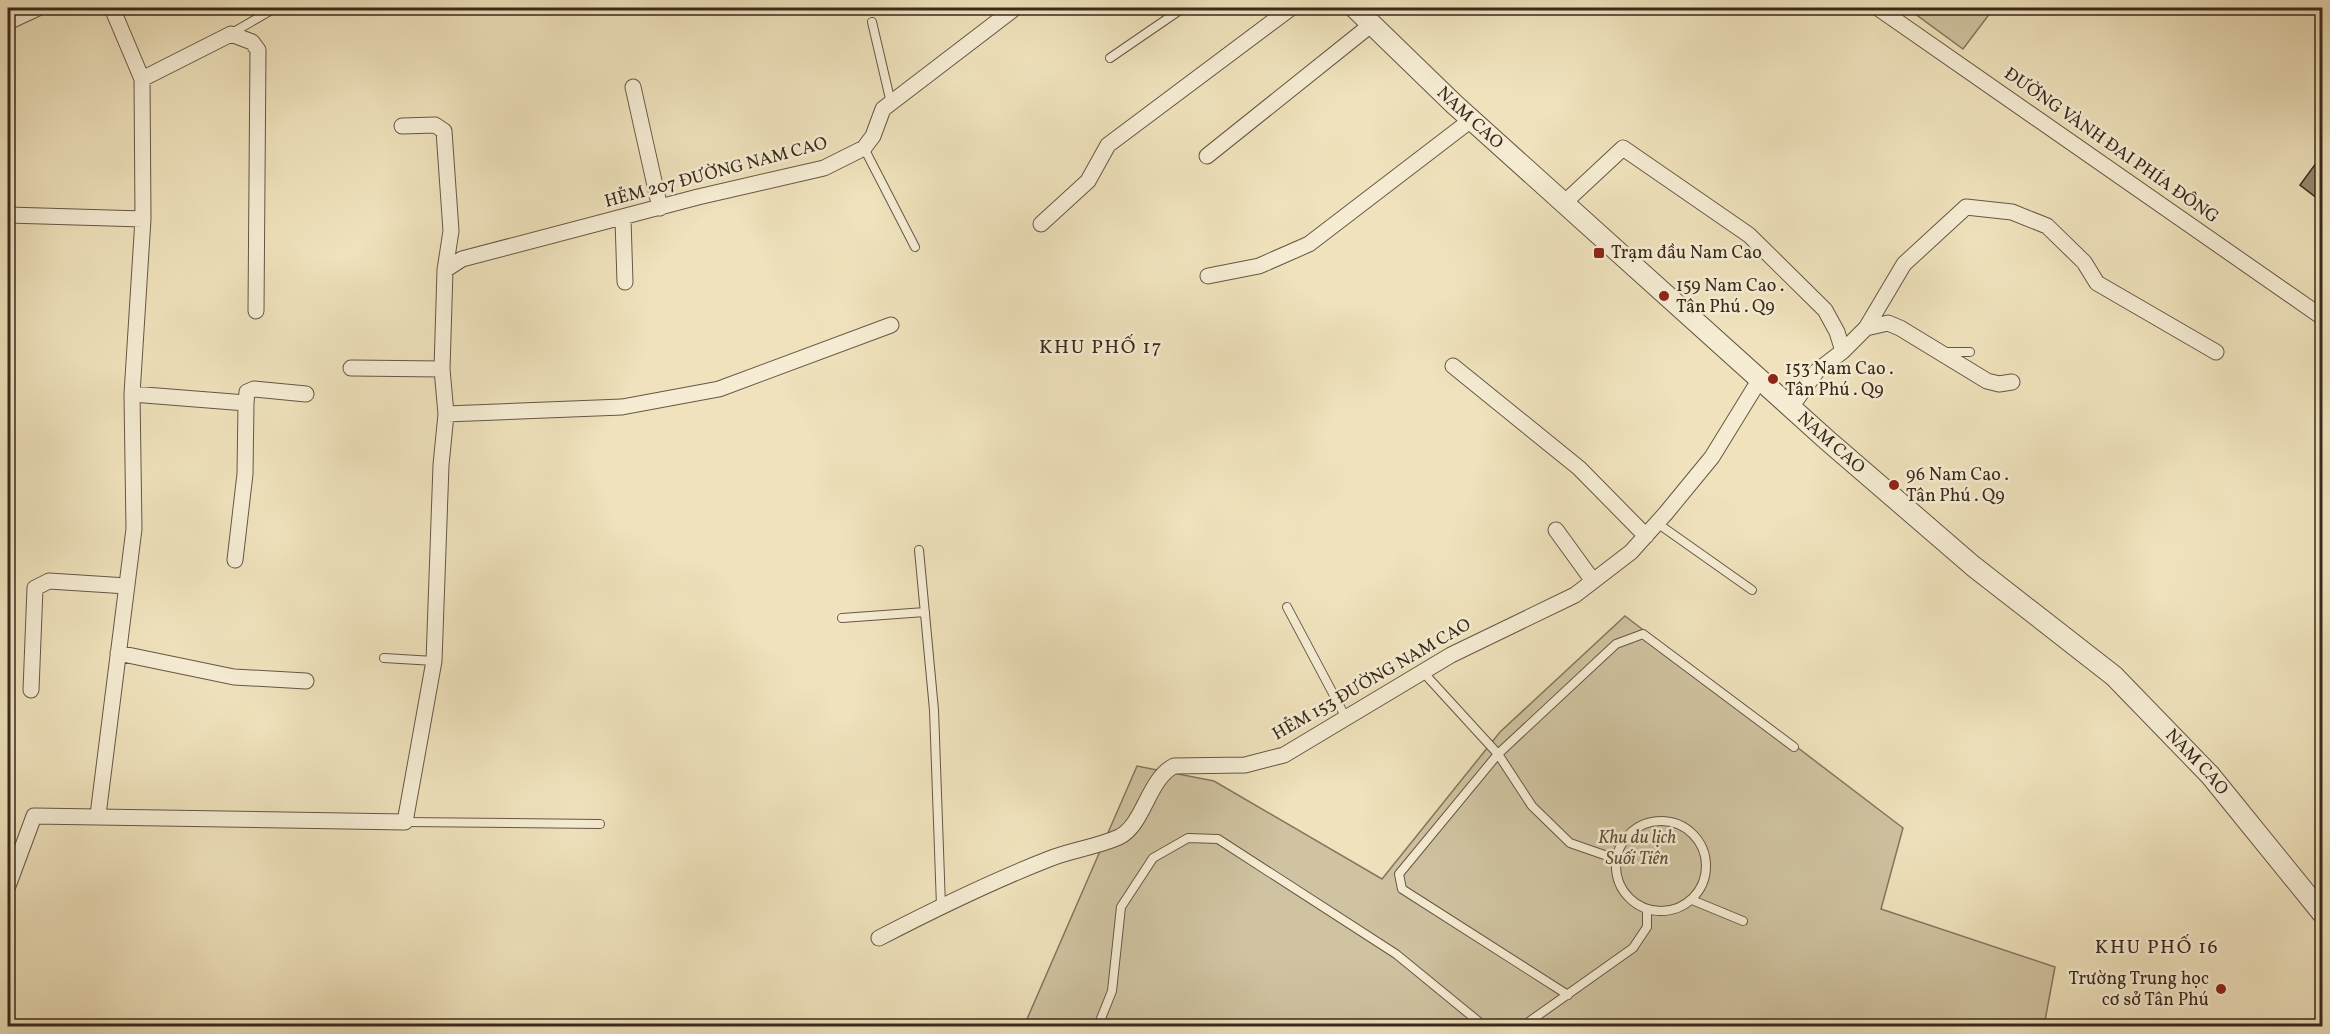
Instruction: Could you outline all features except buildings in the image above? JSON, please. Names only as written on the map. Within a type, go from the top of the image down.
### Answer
[{"type":"street","points":[[8,22],[38,8]]},
{"type":"street","points":[[98,815],[134,529],[132,394],[143,219],[142,79],[112,8]]},
{"type":"street","points":[[864,148],[873,136],[884,109],[1015,8]]},
{"type":"street","points":[[1041,224],[1088,182],[1108,145],[1291,8]]},
{"type":"street","name":"NAM CAO","points":[[1355,8],[1472,120],[1791,407],[1973,566],[2114,676],[2210,775],[2322,913]]},
{"type":"street","name":"ĐƯỜNG VÀNH ĐAI PHÍA ĐÔNG","points":[[1878,8],[2322,317]]},
{"type":"street","points":[[1207,156],[1372,24]]},
{"type":"street","points":[[142,79],[231,34],[252,42],[258,50],[256,311]]},
{"type":"street","points":[[633,87],[660,208]]},
{"type":"street","points":[[1208,276],[1259,266],[1309,244],[1472,120]]},
{"type":"street","points":[[8,886],[34,816],[98,815],[405,822],[434,661],[441,465],[446,414],[442,369],[444,270],[451,231],[445,135],[435,125],[402,126]]},
{"type":"street","name":"HẺM 207 ĐƯỜNG NAM CAO","points":[[444,270],[462,259],[824,168],[864,148]]},
{"type":"street","points":[[1564,203],[1623,148],[1749,235],[1825,310],[1837,332],[1843,351]]},
{"type":"street","points":[[1791,407],[1817,371],[1843,351],[1866,328],[1904,264],[1966,207],[2012,212],[2047,225],[2084,262],[2097,283],[2216,352]]},
{"type":"street","points":[[8,215],[143,219]]},
{"type":"street","points":[[623,219],[624,282]]},
{"type":"street","points":[[1866,328],[1888,323],[1987,381],[2012,382]]},
{"type":"street","points":[[446,414],[622,407],[719,389],[891,325]]},
{"type":"street","points":[[1453,366],[1579,468],[1646,536]]},
{"type":"street","points":[[351,368],[442,369]]},
{"type":"street","name":"HẺM 153 ĐƯỜNG NAM CAO","points":[[879,938],[973,889],[1053,858],[1120,836],[1132,823],[1164,771],[1174,766],[1245,765],[1284,755],[1422,671],[1575,595],[1631,552],[1646,536],[1712,457],[1760,379]]},
{"type":"street","points":[[235,560],[245,474],[247,392],[254,388],[306,394]]},
{"type":"street","points":[[132,394],[246,404]]},
{"type":"street","points":[[1556,530],[1593,581]]},
{"type":"street","points":[[31,690],[35,588],[49,581],[127,586]]},
{"type":"street","points":[[118,652],[234,677],[306,681]]},
{"type":"lane","points":[[231,34],[275,8]]},
{"type":"lane","points":[[1110,58],[1183,8]]},
{"type":"lane","points":[[872,22],[891,103]]},
{"type":"lane","points":[[864,148],[915,247]]},
{"type":"lane","points":[[1939,351],[1970,352]]},
{"type":"lane","points":[[1657,523],[1752,590]]},
{"type":"lane","points":[[919,550],[934,710],[941,906]]},
{"type":"lane","points":[[1287,607],[1346,718]]},
{"type":"lane","points":[[842,618],[925,612]]},
{"type":"lane","points":[[1568,995],[1402,889],[1398,882],[1399,874],[1498,754],[1616,644],[1643,634],[1794,747]]},
{"type":"lane","points":[[384,658],[434,661]]},
{"type":"lane","points":[[1422,671],[1498,754],[1532,806],[1570,843],[1616,859]]},
{"type":"lane","points":[[1660,820],[1676,822],[1689,830],[1700,842],[1707,864],[1702,887],[1692,900],[1671,910],[1647,909],[1633,902],[1622,890],[1616,875],[1616,859],[1621,844],[1630,832],[1644,823],[1660,820]]},
{"type":"lane","points":[[405,822],[600,824]]},
{"type":"lane","points":[[1098,1026],[1112,991],[1121,907],[1153,858],[1188,838],[1218,839],[1396,954],[1484,1026]]},
{"type":"lane","points":[[1692,900],[1743,921]]},
{"type":"lane","points":[[1523,1026],[1633,948],[1647,927],[1647,909]]},
{"type":"green space","points":[[1907,8],[1994,8],[1963,49]]},
{"type":"green space","name":"Khu du lịch Suối Tiên","points":[[1625,616],[1903,828],[1881,909],[2055,967],[2044,1026],[1024,1026],[1137,766],[1214,781],[1382,879],[1500,732]]},
{"type":"place","name":"Trạm đầu Nam Cao","points":[[1599,253]]},
{"type":"place","name":"159 Nam Cao . Tân Phú . Q9","points":[[1664,296]]},
{"type":"place","name":"153 Nam Cao . Tân Phú . Q9","points":[[1773,379]]},
{"type":"place","name":"96 Nam Cao . Tân Phú . Q9","points":[[1894,485]]},
{"type":"place","name":"Trường Trung học cơ sở Tân Phú","points":[[2221,989]]},
{"type":"district","name":"KHU PHỐ 17","points":[[1101,348]]},
{"type":"district","name":"KHU PHỐ 16","points":[[2157,948]]}]
